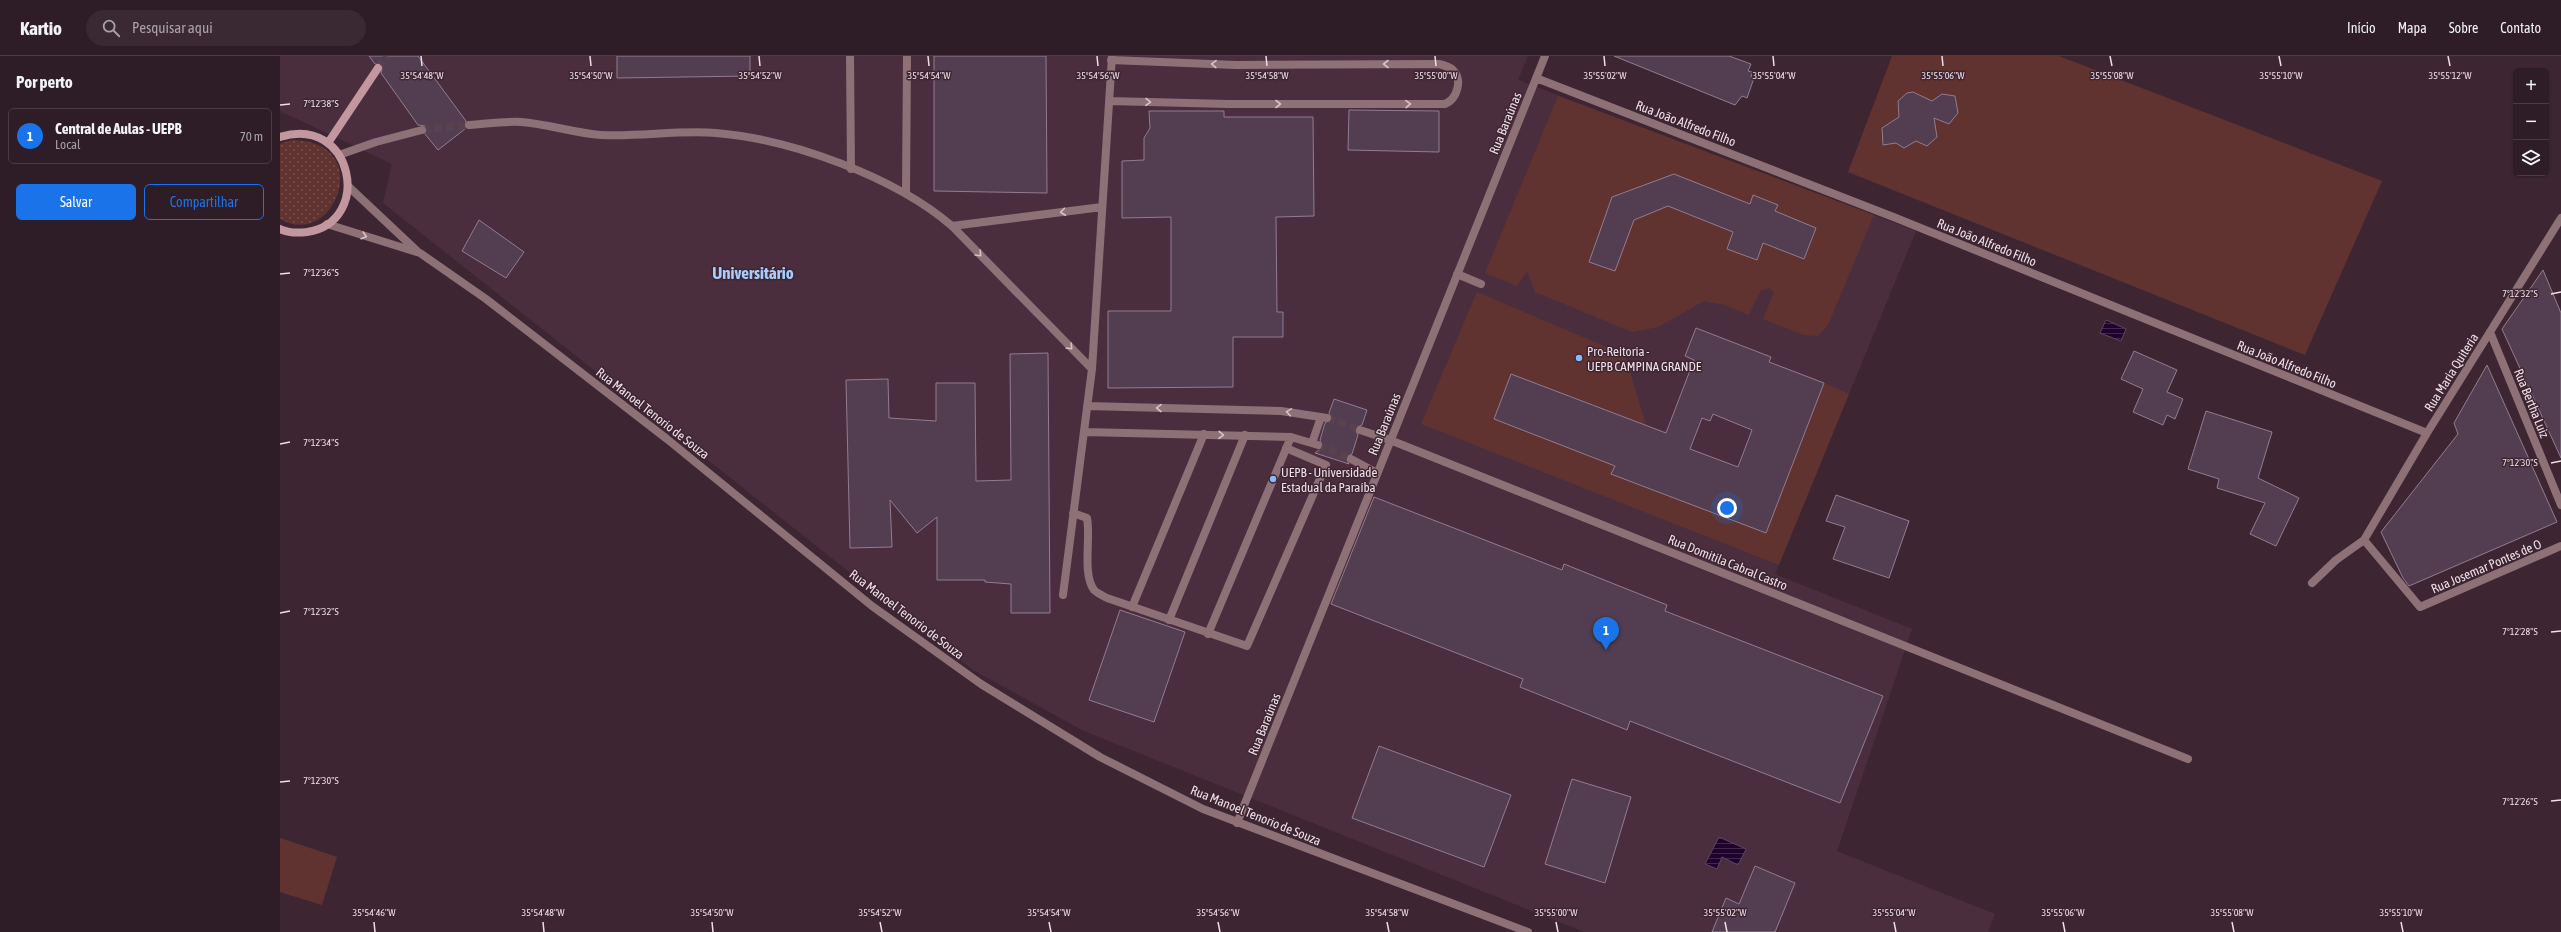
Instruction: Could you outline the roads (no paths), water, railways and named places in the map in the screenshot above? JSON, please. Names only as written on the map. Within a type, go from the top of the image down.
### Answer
[{"type":"street","points":[[850,56],[851,169]]},
{"type":"street","points":[[906,193],[907,56]]},
{"type":"street","name":"Rua Baraúnas","points":[[1236,823],[1545,56]]},
{"type":"street","points":[[1063,595],[1092,369],[1102,207],[1109,101],[1112,58],[1236,65],[1439,64],[1452,68],[1456,74],[1457,86],[1455,97],[1445,104],[1228,104],[1109,101]]},
{"type":"street","points":[[328,143],[378,68]]},
{"type":"street","name":"Rua João Alfredo Filho","points":[[1536,78],[2427,433]]},
{"type":"street","points":[[469,125],[521,122],[602,135],[715,133],[771,143],[851,169],[906,193],[933,210],[952,226],[1092,369]]},
{"type":"street","points":[[339,154],[376,142],[422,130]]},
{"type":"street","points":[[280,137],[297,133],[313,135],[328,143],[339,154],[347,172],[349,187],[345,201],[338,214],[327,224],[313,231],[298,233],[280,229]]},
{"type":"street","points":[[349,187],[420,253]]},
{"type":"street","points":[[952,226],[1102,207]]},
{"type":"street","name":"Rua Maria Quiteria","points":[[2364,540],[2427,433],[2561,218]]},
{"type":"street","name":"Rua Manoel Tenorio de Souza","points":[[327,224],[420,253],[486,299],[661,434],[872,606],[981,684],[1100,756],[1203,809],[1236,823],[1528,932]]},
{"type":"street","points":[[1457,274],[1481,284]]},
{"type":"street","name":"Rua Bertha Luiz","points":[[2490,332],[2561,505]]},
{"type":"street","points":[[1084,432],[1291,437],[1315,444],[1324,417],[1281,411],[1087,406]]},
{"type":"street","name":"Rua Domitila Cabral Castro","points":[[1360,430],[1390,440],[2188,759]]},
{"type":"street","points":[[1132,607],[1204,434]]},
{"type":"street","points":[[1169,620],[1245,435]]},
{"type":"street","points":[[1208,634],[1291,437]]},
{"type":"street","points":[[1074,513],[1087,518],[1089,529],[1089,577],[1094,590],[1107,598],[1244,646],[1249,644],[1326,465],[1286,448]]},
{"type":"street","points":[[1350,459],[1377,473]]},
{"type":"street","points":[[2312,583],[2336,560],[2364,540]]},
{"type":"street","name":"Rua Josemar Pontes de O","points":[[2364,540],[2420,607],[2561,546]]},
{"type":"tunnel","points":[[378,68],[387,56]]},
{"type":"tunnel","points":[[422,130],[469,125]]},
{"type":"tunnel","points":[[1327,418],[1360,430]]},
{"type":"tunnel","points":[[1318,445],[1351,459]]},
{"type":"place","name":"Pro-Reitoria - UEPB CAMPINA GRANDE","points":[[1579,358]]},
{"type":"place","name":"UEPB - Universidade Estadual da Paraíba","points":[[1273,479]]},
{"type":"place","name":"Central de Aulas - UEPB","points":[[1606,650]]},
{"type":"district","name":"Universitário","points":[[753,273]]}]
